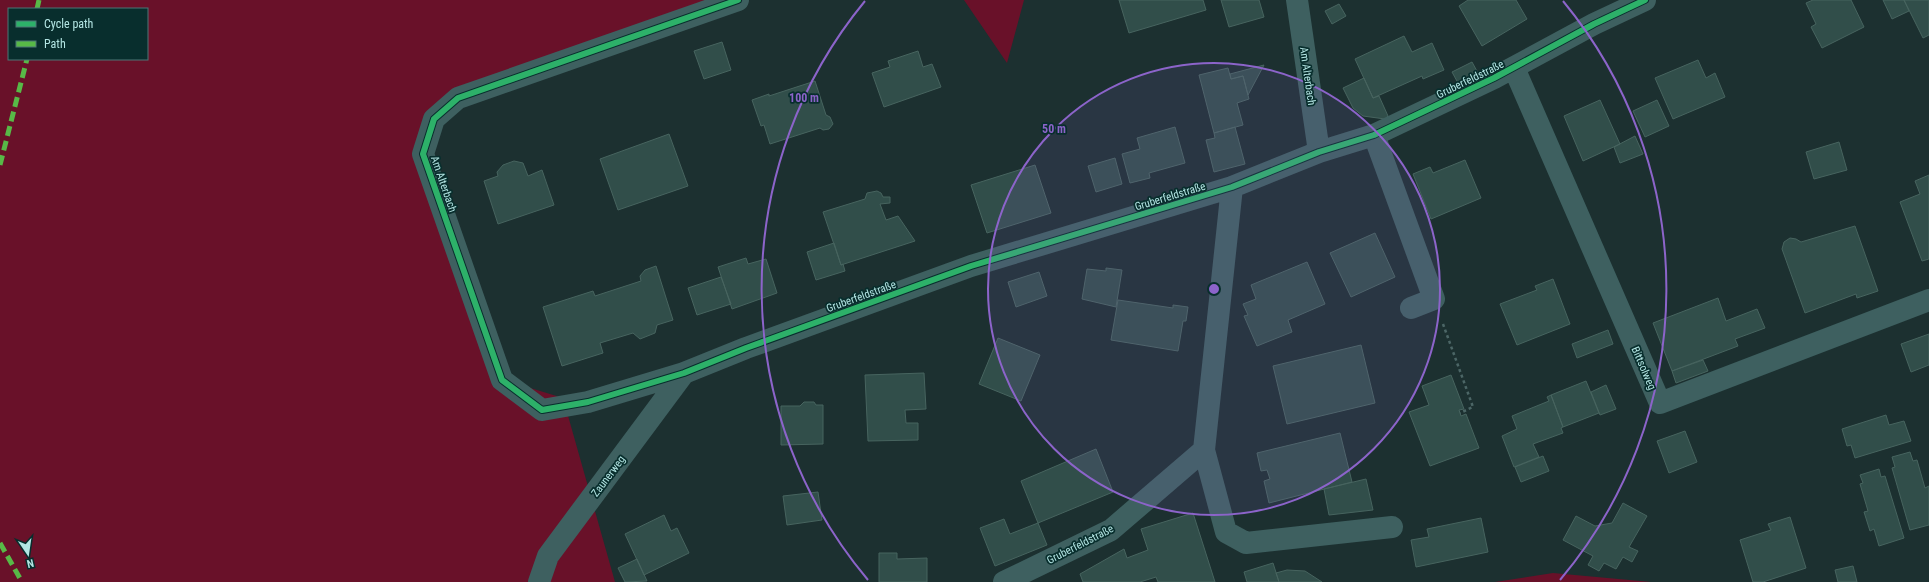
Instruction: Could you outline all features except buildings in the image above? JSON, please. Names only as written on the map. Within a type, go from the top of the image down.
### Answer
[{"type":"street","name":"Am Alterbach","points":[[684,373],[588,402],[542,410],[502,380],[423,154],[434,119],[458,98],[738,0]]},
{"type":"street","name":"Am Alterbach","points":[[1297,0],[1319,152]]},
{"type":"street","name":"Gruberfeldstraße","points":[[684,373],[752,346],[971,266],[1232,187],[1319,152],[1374,135],[1514,68],[1594,24],[1645,0]]},
{"type":"street","name":"Bittsolweg","points":[[1514,68],[1660,403],[1929,300]]},
{"type":"street","points":[[1374,135],[1434,299],[1411,308]]},
{"type":"street","points":[[1232,187],[1204,450],[1226,532],[1246,543],[1392,527]]},
{"type":"street","name":"Zaunerweg","points":[[539,582],[548,556],[684,373]]},
{"type":"street","name":"Gruberfeldstraße","points":[[1004,582],[1110,530],[1204,450]]},
{"type":"path","points":[[1434,299],[1473,407],[1460,413]]},
{"type":"shaded area","points":[[0,0],[713,0],[460,88],[428,158],[514,383],[563,398],[615,582],[0,582]]},
{"type":"shaded area","points":[[964,0],[1024,0],[1007,63]]},
{"type":"shaded area","points":[[1553,573],[1651,582],[1495,582]]},
{"type":"marked path","points":[[37,8],[39,0]]},
{"type":"marked path","points":[[0,165],[27,60]]},
{"type":"marked path","points":[[0,543],[22,582]]},
{"type":"cycle path","points":[[738,0],[458,98],[434,119],[423,154],[502,380],[542,410],[588,402],[684,373],[746,348],[971,266],[1232,187],[1319,152],[1374,135],[1494,78],[1594,24],[1645,0]]}]
